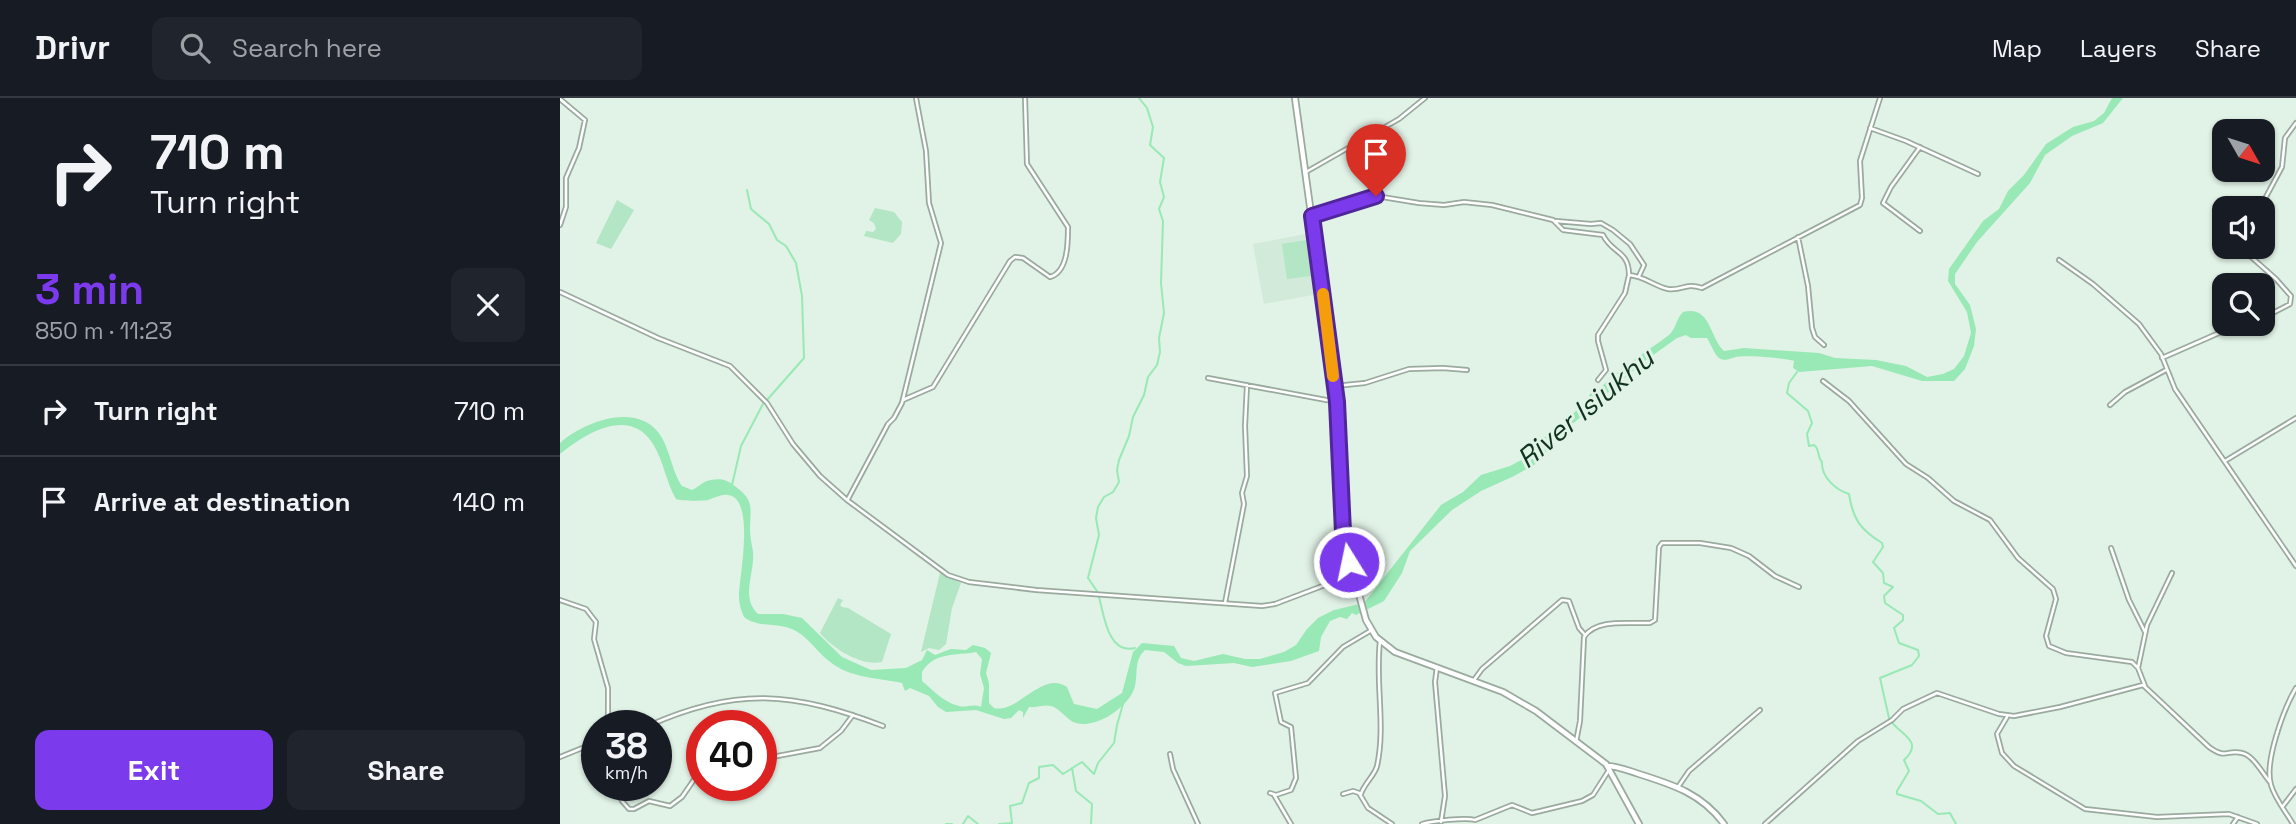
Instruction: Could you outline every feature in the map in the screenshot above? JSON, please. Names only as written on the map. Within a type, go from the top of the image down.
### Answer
[{"type":"street","points":[[847,500],[903,400],[941,243],[929,203],[926,151],[916,98]]},
{"type":"street","points":[[903,400],[927,391],[934,385],[1010,261],[1021,257],[1050,277],[1056,275],[1062,267],[1068,227],[1028,168],[1024,141],[1025,98]]},
{"type":"street","points":[[1295,98],[1337,402],[1343,536],[1362,612],[1380,641],[1399,654],[1474,680],[1524,702],[1608,768],[1639,824]]},
{"type":"street","points":[[1306,172],[1399,120],[1424,98]]},
{"type":"street","points":[[1629,275],[1639,276],[1667,289],[1691,284],[1702,288],[1860,205],[1860,161],[1881,98]]},
{"type":"street","points":[[560,99],[585,120],[579,148],[566,178],[566,207],[560,225]]},
{"type":"street","points":[[2267,196],[2279,173],[2285,138],[2296,122]]},
{"type":"street","points":[[1870,128],[1978,174]]},
{"type":"street","points":[[1920,148],[1891,187],[1883,203],[1920,231]]},
{"type":"street","points":[[1312,216],[1376,196],[1433,205],[1478,203],[1553,220],[1601,223],[1630,244],[1640,258],[1643,268],[1639,276]]},
{"type":"street","points":[[1553,220],[1563,230],[1603,235],[1607,244],[1627,260],[1627,289],[1598,335],[1606,370],[1598,380]]},
{"type":"street","points":[[1798,237],[1808,286],[1812,328],[1815,337],[1824,345]]},
{"type":"street","points":[[2254,259],[2269,273]]},
{"type":"street","points":[[2059,260],[2093,284],[2136,321],[2162,358],[2175,389],[2296,566]]},
{"type":"street","points":[[2275,278],[2291,296],[2290,304],[2275,312]]},
{"type":"street","points":[[560,292],[658,338],[730,366],[767,403],[810,466],[847,500],[936,568],[962,581],[1073,593],[1270,606],[1325,585],[1356,587]]},
{"type":"street","points":[[2162,358],[2212,336]]},
{"type":"street","points":[[1335,386],[1365,383],[1409,369],[1467,370]]},
{"type":"street","points":[[2110,405],[2125,392],[2166,370]]},
{"type":"street","points":[[1208,378],[1337,402]]},
{"type":"street","points":[[1823,381],[1849,401],[1906,464],[1928,478],[1954,501],[1993,522],[2018,558],[2053,589],[2056,602],[2046,636],[2049,646],[2066,653],[2132,662],[2138,668],[2145,686],[2209,747],[2224,755],[2238,752],[2246,754],[2270,782],[2293,824]]},
{"type":"street","points":[[1225,603],[1244,504],[1242,489],[1247,476],[1247,385]]},
{"type":"street","points":[[2225,461],[2296,418]]},
{"type":"street","points":[[1576,742],[1580,721],[1585,635],[1593,628],[1609,624],[1654,621],[1657,614],[1660,545],[1668,541],[1700,542],[1731,548],[1749,556],[1775,576],[1799,587]]},
{"type":"street","points":[[2111,548],[2129,600],[2145,632]]},
{"type":"street","points":[[2138,668],[2145,632],[2172,573]]},
{"type":"street","points":[[560,600],[586,609],[596,622],[594,639],[608,688],[608,710]]},
{"type":"street","points":[[1474,680],[1489,662],[1562,600],[1569,601],[1585,635]]},
{"type":"street","points":[[1274,795],[1291,790],[1296,778],[1291,727],[1281,722],[1275,693],[1308,683],[1343,646],[1372,630]]},
{"type":"street","points":[[1361,794],[1377,768],[1380,736],[1380,641]]},
{"type":"street","points":[[1437,667],[1435,682],[1446,796],[1440,823]]},
{"type":"street","points":[[1765,824],[1854,744],[1890,721],[1903,709],[1937,693],[2007,716],[2038,712],[2138,685],[2145,686]]},
{"type":"street","points":[[2270,782],[2278,728],[2296,688]]},
{"type":"street","points":[[672,717],[711,702],[755,697],[829,707],[883,726]]},
{"type":"street","points":[[1678,787],[1689,771],[1760,709]]},
{"type":"street","points":[[777,757],[820,748],[841,731],[854,715]]},
{"type":"street","points":[[2007,716],[1997,734],[2003,754],[2026,774],[2062,793],[2081,808],[2137,816],[2223,814],[2257,824]]},
{"type":"street","points":[[560,757],[581,748]]},
{"type":"street","points":[[1170,754],[1173,769],[1198,824]]},
{"type":"street","points":[[1422,824],[1468,817],[1475,820],[1512,805],[1532,813],[1582,801],[1593,795],[1608,768]]},
{"type":"street","points":[[1608,768],[1678,787],[1702,800],[1724,824]]},
{"type":"street","points":[[2283,806],[2296,789]]},
{"type":"street","points":[[622,801],[634,809],[649,801],[671,806],[686,791]]},
{"type":"street","points":[[1343,794],[1353,791],[1361,794],[1368,808],[1392,824]]},
{"type":"street","points":[[1269,793],[1274,795],[1291,824]]},
{"type":"street","points":[[2233,824],[2238,817]]},
{"type":"shaded area","points":[[617,200],[634,210],[611,249],[596,243]]},
{"type":"shaded area","points":[[875,208],[894,212],[902,222],[901,234],[893,243],[864,236],[866,231],[873,232],[876,229],[874,223],[869,220]]},
{"type":"shaded area","points":[[1311,233],[1318,294],[1264,304],[1253,244]]},
{"type":"shaded area","points":[[1306,240],[1311,276],[1287,279],[1282,244]]},
{"type":"shaded area","points":[[940,573],[961,583],[952,608],[946,644],[939,650],[929,648],[921,652]]},
{"type":"shaded area","points":[[838,598],[843,600],[840,605],[842,607],[891,634],[882,662],[866,662],[848,655],[820,633]]},
{"type":"water","name":"River Isiukhu","points":[[2112,98],[2123,98],[2103,123],[2072,136],[2045,155],[2030,183],[1977,242],[1955,274],[1955,284],[1970,305],[1976,329],[1974,346],[1965,369],[1954,381],[1922,381],[1872,366],[1799,372],[1793,368],[1794,361],[1747,356],[1723,360],[1717,356],[1707,338],[1691,338],[1686,335],[1677,338],[1642,363],[1568,428],[1549,447],[1541,461],[1481,491],[1452,510],[1410,551],[1402,573],[1384,601],[1356,615],[1352,613],[1347,619],[1340,617],[1330,621],[1321,637],[1319,651],[1291,661],[1252,667],[1234,663],[1186,666],[1164,652],[1145,650],[1138,662],[1132,694],[1119,709],[1091,723],[1073,722],[1054,707],[1048,706],[1029,707],[1023,718],[1023,712],[1019,710],[1011,718],[1004,719],[976,710],[946,712],[929,696],[910,688],[905,691],[902,683],[864,677],[837,667],[796,631],[783,626],[756,623],[744,617],[739,596],[744,524],[737,499],[726,495],[706,500],[676,499],[653,444],[643,433],[632,427],[607,427],[582,438],[560,454],[560,443],[594,423],[622,417],[636,418],[648,423],[662,438],[682,486],[692,490],[708,481],[721,479],[742,492],[749,501],[753,560],[749,592],[750,600],[758,614],[783,614],[802,618],[842,657],[871,670],[906,668],[922,660],[927,650],[935,655],[951,649],[966,650],[973,645],[985,648],[991,653],[986,673],[989,703],[994,708],[1012,705],[1039,688],[1058,683],[1067,687],[1074,704],[1097,709],[1122,693],[1133,652],[1142,643],[1174,646],[1181,658],[1194,661],[1223,654],[1260,659],[1284,652],[1296,645],[1318,618],[1334,610],[1364,603],[1441,505],[1463,492],[1481,475],[1510,466],[1531,455],[1539,442],[1583,405],[1593,390],[1598,390],[1669,335],[1683,312],[1699,313],[1724,351],[1744,348],[1876,360],[1906,366],[1927,377],[1954,369],[1964,356],[1971,333],[1967,312],[1948,281],[1949,269],[1983,221],[1999,209],[2008,191],[2024,175],[2046,144],[2073,127],[2094,121],[2104,113]],"holes":[[[976,652],[982,659],[980,674],[984,688],[981,707],[948,702],[922,681],[922,672],[927,665],[940,657]]]},
{"type":"waterway","points":[[1099,594],[1088,578],[1099,535],[1096,518],[1098,507],[1119,482],[1119,460],[1133,417],[1144,395],[1148,377],[1157,365],[1164,313],[1161,283],[1163,221],[1159,209],[1164,197],[1160,182],[1164,158],[1150,145],[1153,127],[1147,108],[1139,98]]},
{"type":"waterway","points":[[747,190],[751,209],[769,224],[777,240],[786,246],[796,263],[802,296],[804,358],[767,400]]},
{"type":"waterway","points":[[1797,372],[1789,383],[1787,393],[1808,411],[1812,423],[1807,434],[1809,446],[1814,445],[1817,449],[1822,468],[1830,482],[1849,494],[1859,523],[1882,543],[1883,547],[1873,562],[1883,573],[1884,583],[1893,587],[1884,596],[1885,603],[1903,615],[1903,620],[1894,628],[1899,643],[1918,650],[1919,656],[1912,665],[1880,678],[1889,718],[1908,737],[1912,747],[1904,760],[1909,771],[1897,794],[1921,801],[1938,814],[1950,813],[1956,824]]},
{"type":"waterway","points":[[732,485],[741,446],[764,402]]},
{"type":"waterway","points":[[1099,597],[1105,623],[1113,640],[1126,649],[1135,648]]},
{"type":"waterway","points":[[999,824],[1012,823],[1010,806],[1022,803],[1029,783],[1039,778],[1039,767],[1053,765],[1063,774],[1082,762],[1094,774],[1098,763],[1114,743],[1123,704]]},
{"type":"waterway","points":[[1072,768],[1076,791],[1092,804],[1091,824]]},
{"type":"waterway","points":[[963,824],[968,816],[978,824]]},
{"type":"waterway","points":[[946,824],[952,824]]},
{"type":"slow traffic","points":[[1323,294],[1333,376]]},
{"type":"route","points":[[1349,562],[1343,532],[1337,402],[1312,216],[1376,196]]}]
